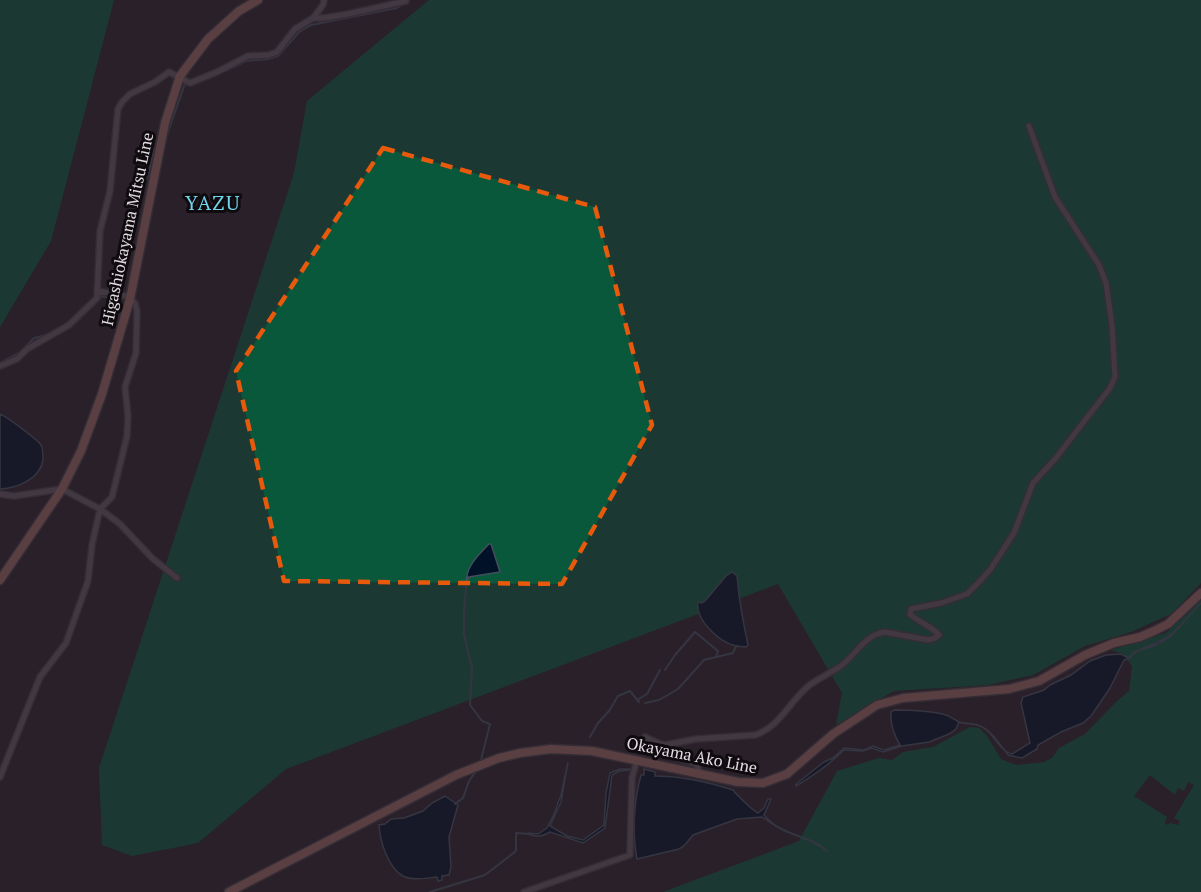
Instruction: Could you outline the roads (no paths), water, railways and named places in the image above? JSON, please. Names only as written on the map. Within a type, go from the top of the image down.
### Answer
[{"type":"main road","name":"Higashiokayama Mitsu Line","points":[[0,580],[62,489],[81,451],[102,394],[130,299],[165,123],[180,76],[208,39],[239,12],[258,0]]},
{"type":"main road","name":"Okayama Ako Line","points":[[229,892],[456,775],[499,758],[520,753],[550,749],[592,751],[751,784],[775,780],[787,774],[833,734],[877,705],[903,698],[1009,689],[1040,681],[1085,655],[1114,643],[1140,637],[1168,624],[1201,593]]},
{"type":"street","points":[[0,366],[17,358],[27,349],[69,325],[97,294],[100,231],[110,191],[111,166],[120,105],[130,94],[155,82],[169,72],[190,83],[249,56],[269,55],[277,52],[295,29],[313,18],[324,0]]},
{"type":"street","points":[[313,18],[348,14],[406,1]]},
{"type":"street","points":[[700,773],[696,764],[649,749],[643,744],[643,740],[645,737],[666,745],[696,739],[755,735],[765,732],[811,683],[842,665],[868,639],[885,632],[928,639],[939,635],[938,632],[924,626],[910,614],[911,609],[967,594],[990,570],[1014,533],[1033,483],[1055,459],[1110,388],[1115,377],[1112,325],[1106,283],[1099,265],[1055,197],[1029,126]]},
{"type":"street","points":[[0,777],[40,677],[66,643],[88,581],[99,509],[112,497],[127,436],[128,416],[125,387],[136,349],[137,311],[135,303],[119,294],[97,294]]},
{"type":"street","points":[[0,494],[15,496],[62,489],[99,509],[120,524],[143,549],[177,578]]},
{"type":"street","points":[[524,892],[630,855],[632,778],[637,760]]},
{"type":"water","points":[[0,414],[22,428],[41,445],[43,459],[38,472],[33,477],[14,487],[0,489]]},
{"type":"water","points":[[491,544],[500,572],[469,577],[467,580],[471,566]]},
{"type":"water","points":[[732,572],[737,576],[748,645],[746,647],[729,644],[722,640],[704,623],[698,609],[698,602],[705,601]]},
{"type":"water","points":[[1180,626],[1172,635],[1159,644],[1137,651],[1166,638]]},
{"type":"water","points":[[1121,654],[1128,658],[1133,654],[1130,658],[1124,660],[1110,688],[1091,716],[1083,723],[1038,745],[1037,749],[1022,758],[1008,755],[1004,750],[1012,754],[1030,743],[1021,703],[1023,697],[1044,690],[1090,661],[1106,655]]},
{"type":"water","points":[[894,710],[920,711],[948,716],[959,722],[956,729],[949,734],[929,742],[902,746],[883,752],[872,748],[863,751],[844,750],[796,786],[844,748],[864,750],[873,746],[884,750],[900,745],[892,725],[891,712]]},
{"type":"water","points":[[568,762],[561,802],[550,826],[567,836],[583,840],[604,825],[610,773],[620,769],[630,769],[612,775],[605,828],[583,843],[550,832],[539,836],[528,834],[538,834],[547,828],[561,795]]},
{"type":"water","points":[[644,769],[655,772],[655,776],[695,780],[733,790],[758,813],[764,808],[768,799],[771,799],[764,815],[773,824],[762,817],[737,819],[693,835],[679,849],[637,859],[634,828],[635,806]]},
{"type":"water","points":[[445,796],[458,805],[449,837],[451,867],[449,875],[442,876],[442,880],[438,881],[437,877],[407,878],[398,872],[389,861],[381,839],[379,825],[391,819],[404,818],[423,811]]},
{"type":"waterway","points":[[225,71],[246,61],[278,56],[300,31],[311,25],[397,8],[409,0]]},
{"type":"waterway","points":[[164,143],[185,84],[194,85],[198,82]]},
{"type":"waterway","points":[[83,309],[95,298],[118,297],[125,262],[129,258],[137,195],[148,176],[156,147]]},
{"type":"waterway","points":[[0,363],[19,353],[34,338],[47,335]]},
{"type":"waterway","points":[[467,577],[464,635],[472,668],[470,705],[482,721],[490,724],[481,760]]},
{"type":"waterway","points":[[665,670],[695,632],[718,651],[716,657]]},
{"type":"waterway","points":[[645,703],[659,700],[678,689],[704,660],[733,653],[736,646]]},
{"type":"waterway","points":[[637,700],[647,694],[660,670]]},
{"type":"waterway","points":[[590,737],[618,696],[630,691],[639,702]]},
{"type":"waterway","points":[[455,804],[463,798],[469,781],[477,770]]},
{"type":"waterway","points":[[769,821],[827,851]]},
{"type":"waterway","points":[[430,892],[485,875],[516,851],[516,833],[530,834]]},
{"type":"district","name":"YAZU","points":[[213,202]]}]
